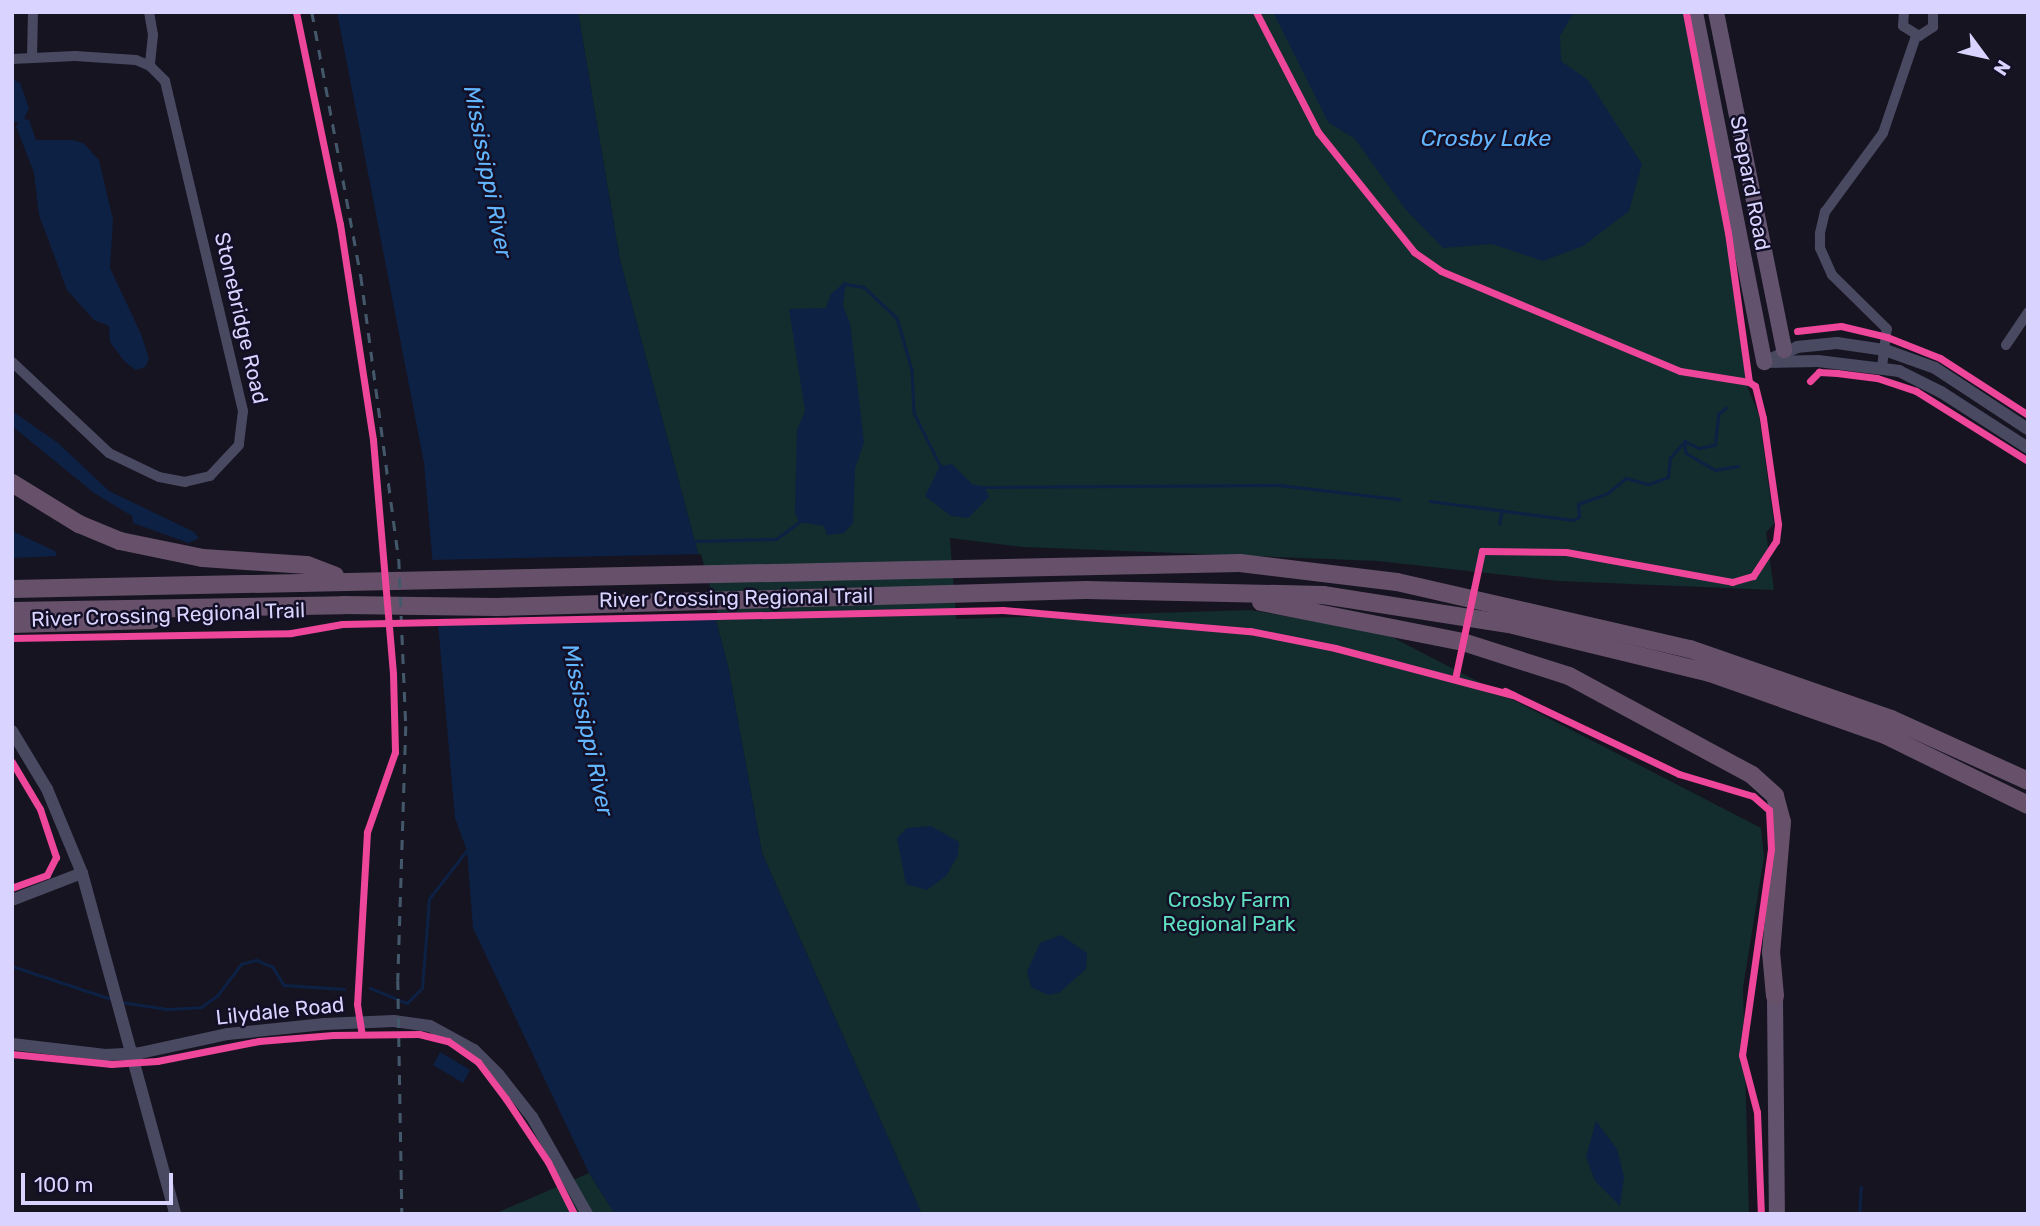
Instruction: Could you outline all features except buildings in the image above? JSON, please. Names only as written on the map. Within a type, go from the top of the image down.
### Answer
[{"type":"highway","name":"Shepard Road","points":[[1695,12],[1764,362]]},
{"type":"highway","name":"Shepard Road","points":[[1716,12],[1784,350]]},
{"type":"highway","points":[[12,483],[79,524],[120,541],[203,558],[307,565],[341,579]]},
{"type":"highway","points":[[12,589],[341,579],[494,581],[1240,563],[1352,576],[1587,623],[1789,690],[2028,780]]},
{"type":"highway","points":[[12,611],[323,605],[497,607],[992,593],[1213,591],[1323,595],[1509,624],[1789,690]]},
{"type":"highway","points":[[1213,591],[1463,642],[1569,676],[1752,775],[1774,796],[1782,822],[1771,952],[1775,996],[1777,1214]]},
{"type":"highway","points":[[12,624],[271,617],[323,605]]},
{"type":"highway","points":[[1833,706],[2028,805]]},
{"type":"street","points":[[32,58],[33,12]]},
{"type":"street","points":[[12,59],[129,59],[150,66],[153,35],[149,12]]},
{"type":"street","points":[[1904,12],[1903,26],[1916,36]]},
{"type":"street","points":[[1882,367],[1886,328],[1832,275],[1821,248],[1820,233],[1825,212],[1883,133],[1916,36],[1933,27],[1933,12]]},
{"type":"street","name":"Stonebridge Road","points":[[12,362],[109,453],[159,477],[185,482],[210,476],[239,445],[243,411],[170,94],[150,66]]},
{"type":"street","points":[[2006,345],[2028,312]]},
{"type":"street","points":[[1764,362],[1784,350],[1838,344],[1885,350],[1935,368],[2028,429]]},
{"type":"street","points":[[1764,362],[1882,367],[1927,384],[2028,448]]},
{"type":"street","points":[[12,731],[52,800],[82,873],[175,1214]]},
{"type":"street","points":[[12,900],[82,873]]},
{"type":"street","name":"Lilydale Road","points":[[12,1044],[105,1055],[141,1053],[228,1034],[324,1024],[394,1021],[430,1026],[474,1050],[498,1074],[532,1117],[584,1209]]},
{"type":"green space","name":"Crosby Farm Regional Park","points":[[578,12],[1694,12],[1747,386],[1759,415],[1774,524],[1766,532],[1774,590],[1559,581],[1377,561],[1023,547],[950,538],[956,619],[1251,610],[1386,634],[1761,828],[1764,857],[1743,988],[1749,1214],[922,1214],[762,853],[728,666],[620,260]]},
{"type":"green space","points":[[589,1173],[615,1214],[494,1214]]},
{"type":"water","name":"Mississippi River","points":[[337,12],[578,12],[620,260],[728,666],[762,853],[922,1214],[615,1214],[589,1173],[473,928],[467,851],[455,818],[424,463]]},
{"type":"water","name":"Crosby Lake","points":[[1273,12],[1574,12],[1560,36],[1561,61],[1588,80],[1642,164],[1629,211],[1583,246],[1543,261],[1492,244],[1443,248],[1405,209],[1355,139],[1328,122]]},
{"type":"water","points":[[12,79],[20,83],[29,108],[24,119],[29,120],[36,140],[73,140],[83,143],[99,160],[113,220],[110,268],[141,334],[149,359],[145,367],[136,370],[125,362],[110,342],[109,326],[94,320],[67,290],[39,215],[34,173],[16,126],[19,123],[12,121]]},
{"type":"water","points":[[846,281],[843,306],[850,323],[864,442],[855,469],[853,523],[844,533],[827,535],[824,526],[799,522],[795,513],[797,430],[805,411],[789,309],[826,308],[831,294]]},
{"type":"water","points":[[12,411],[58,443],[109,491],[194,532],[199,538],[189,543],[133,523],[132,516],[94,493],[12,426]]},
{"type":"water","points":[[952,464],[972,484],[985,487],[989,497],[968,518],[951,516],[925,496],[940,466]]},
{"type":"water","points":[[12,531],[55,551],[57,556],[12,558]]},
{"type":"water","points":[[931,826],[959,842],[958,855],[946,876],[927,890],[906,884],[897,838],[907,828]]},
{"type":"water","points":[[1061,935],[1087,953],[1086,969],[1059,993],[1048,995],[1031,987],[1027,972],[1040,943]]},
{"type":"water","points":[[440,1052],[470,1070],[463,1083],[433,1065]]},
{"type":"water","points":[[1596,1121],[1617,1149],[1624,1177],[1620,1206],[1595,1181],[1586,1157]]},
{"type":"pier","points":[[701,554],[719,619],[434,624],[429,560]]},
{"type":"waterway","points":[[845,284],[864,287],[897,318],[912,370],[914,413],[941,467]]},
{"type":"waterway","points":[[1430,501],[1573,520],[1579,517],[1578,504],[1608,493],[1626,478],[1649,484],[1668,477],[1670,458],[1685,441],[1699,448],[1715,445],[1718,414],[1726,408]]},
{"type":"waterway","points":[[1685,443],[1686,453],[1715,470],[1738,466]]},
{"type":"waterway","points":[[983,487],[1279,485],[1399,499]]},
{"type":"waterway","points":[[1499,524],[1502,510]]},
{"type":"waterway","points":[[694,541],[776,539],[802,520]]},
{"type":"waterway","points":[[370,988],[407,1003],[422,988],[429,899],[467,850]]},
{"type":"waterway","points":[[121,1002],[168,1009],[201,1007],[217,996],[241,964],[256,960],[273,967],[284,985],[344,989]]},
{"type":"waterway","points":[[12,966],[111,999]]},
{"type":"waterway","points":[[1859,1214],[1861,1187]]},
{"type":"railway","points":[[312,12],[361,276],[399,559],[406,726],[398,980],[402,1214]]},
{"type":"cycle path","points":[[296,12],[340,224],[373,440],[393,674],[395,752],[367,832],[357,1004],[362,1034]]},
{"type":"cycle path","points":[[1256,12],[1318,132],[1414,252],[1441,271],[1680,371],[1749,382]]},
{"type":"cycle path","points":[[1455,679],[1482,551],[1566,552],[1732,582],[1753,576],[1776,541],[1778,524],[1763,418],[1755,386],[1749,382],[1728,233],[1686,12]]},
{"type":"cycle path","points":[[1797,331],[1841,326],[1887,337],[1940,358],[2028,415]]},
{"type":"cycle path","points":[[1810,381],[1819,372],[1837,373],[1877,378],[1916,391],[2028,461]]},
{"type":"cycle path","name":"River Crossing Regional Trail","points":[[12,638],[291,633],[342,624],[1003,610],[1250,631],[1335,648],[1513,695]]},
{"type":"cycle path","points":[[1505,691],[1679,774],[1753,796],[1769,810],[1771,849],[1742,1055],[1757,1112],[1761,1214]]},
{"type":"cycle path","points":[[12,762],[40,809],[56,857],[47,875],[12,888]]},
{"type":"cycle path","points":[[12,1054],[111,1064],[157,1061],[259,1041],[333,1035],[419,1034],[448,1041],[478,1062],[506,1099],[548,1162],[574,1214]]}]
